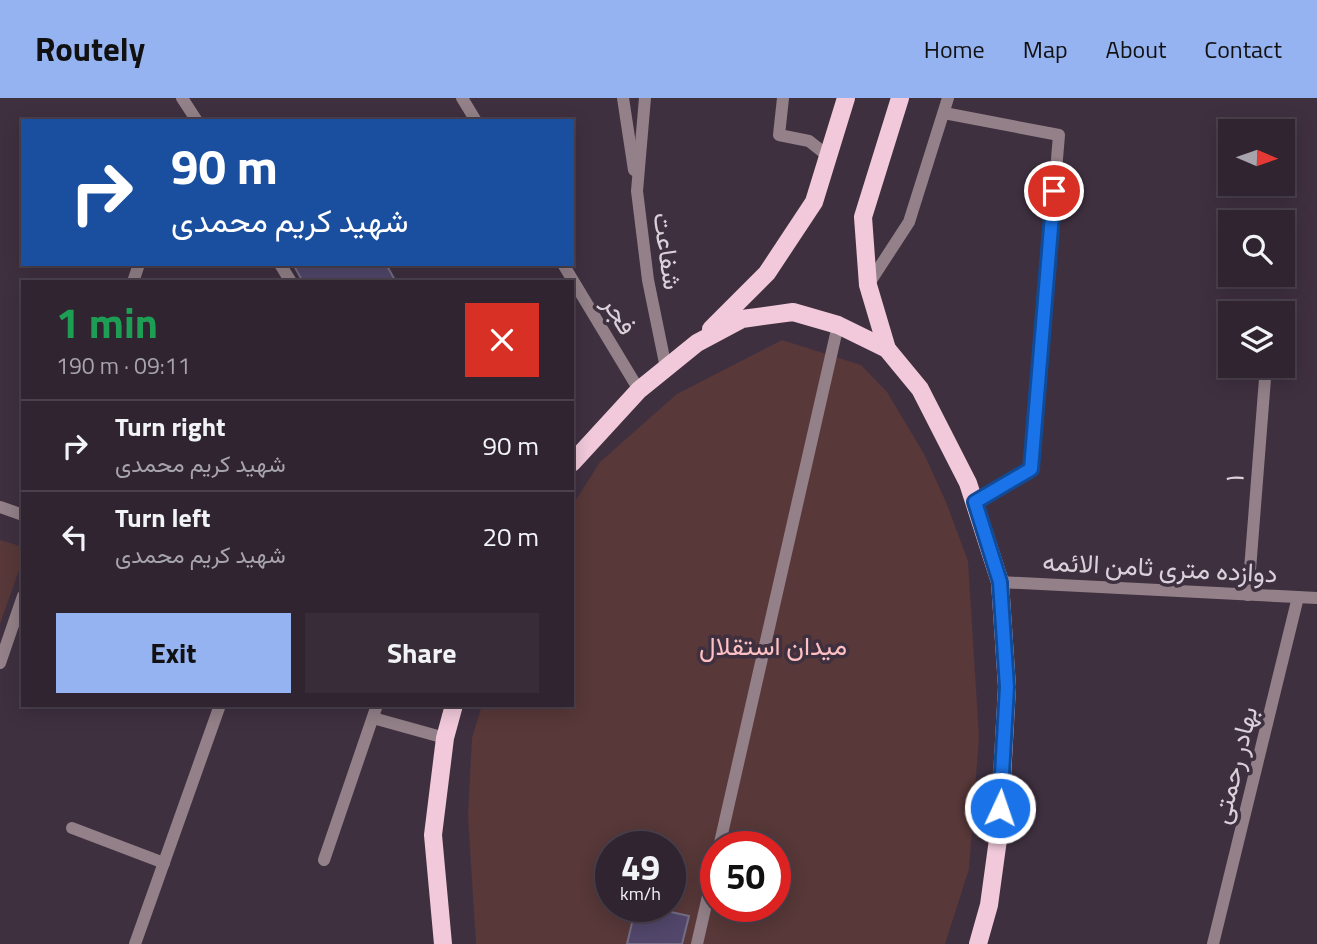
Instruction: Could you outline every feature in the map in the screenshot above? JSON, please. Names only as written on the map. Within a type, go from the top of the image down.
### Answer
[{"type":"main road","points":[[574,461],[639,390],[697,343],[767,273],[814,202],[846,98]]},
{"type":"main road","points":[[900,98],[863,217],[868,285],[887,349],[920,389],[968,483],[1000,582],[1007,687],[999,832],[989,905],[978,944]]},
{"type":"main road","points":[[697,343],[743,319],[793,312],[838,326],[887,349]]},
{"type":"main road","points":[[443,944],[433,835],[445,738],[453,707]]},
{"type":"street","points":[[182,98],[193,118]]},
{"type":"street","points":[[462,98],[475,119]]},
{"type":"street","points":[[623,98],[637,191]]},
{"type":"street","name":"شفاعت","points":[[645,98],[637,191],[648,281],[666,368]]},
{"type":"street","points":[[783,98],[779,135],[809,141],[828,156]]},
{"type":"street","points":[[868,285],[909,222],[948,98]]},
{"type":"street","points":[[944,113],[1059,135],[1031,469],[975,502]]},
{"type":"street","name":"فجر","points":[[574,282],[639,390]]},
{"type":"street","points":[[723,831],[838,326]]},
{"type":"street","name":"۱","points":[[1248,594],[1265,378]]},
{"type":"street","points":[[0,507],[21,514]]},
{"type":"street","name":"دوازده متری ثامن الائمه","points":[[1000,582],[1317,598]]},
{"type":"street","name":"بهادر رحمتی","points":[[1213,944],[1298,597]]},
{"type":"street","points":[[0,663],[21,602]]},
{"type":"street","points":[[135,944],[219,707]]},
{"type":"street","points":[[324,860],[375,712],[445,738]]},
{"type":"street","points":[[72,828],[164,863]]},
{"type":"street","points":[[697,944],[702,922]]},
{"type":"green space","name":"میدان استقلال","points":[[782,340],[861,365],[887,392],[924,454],[968,561],[979,737],[969,869],[945,944],[476,944],[468,816],[472,738],[481,707],[574,707],[574,503],[600,462],[677,394]]},
{"type":"green space","points":[[0,540],[21,546],[21,565],[0,624]]},
{"type":"building","points":[[294,266],[387,266],[395,280],[302,280]]},
{"type":"building","points":[[686,915],[689,916],[682,944],[627,944],[632,922],[686,922]]},
{"type":"route","points":[[1000,808],[1007,687],[1000,582],[975,502],[1031,469],[1054,191]]}]
